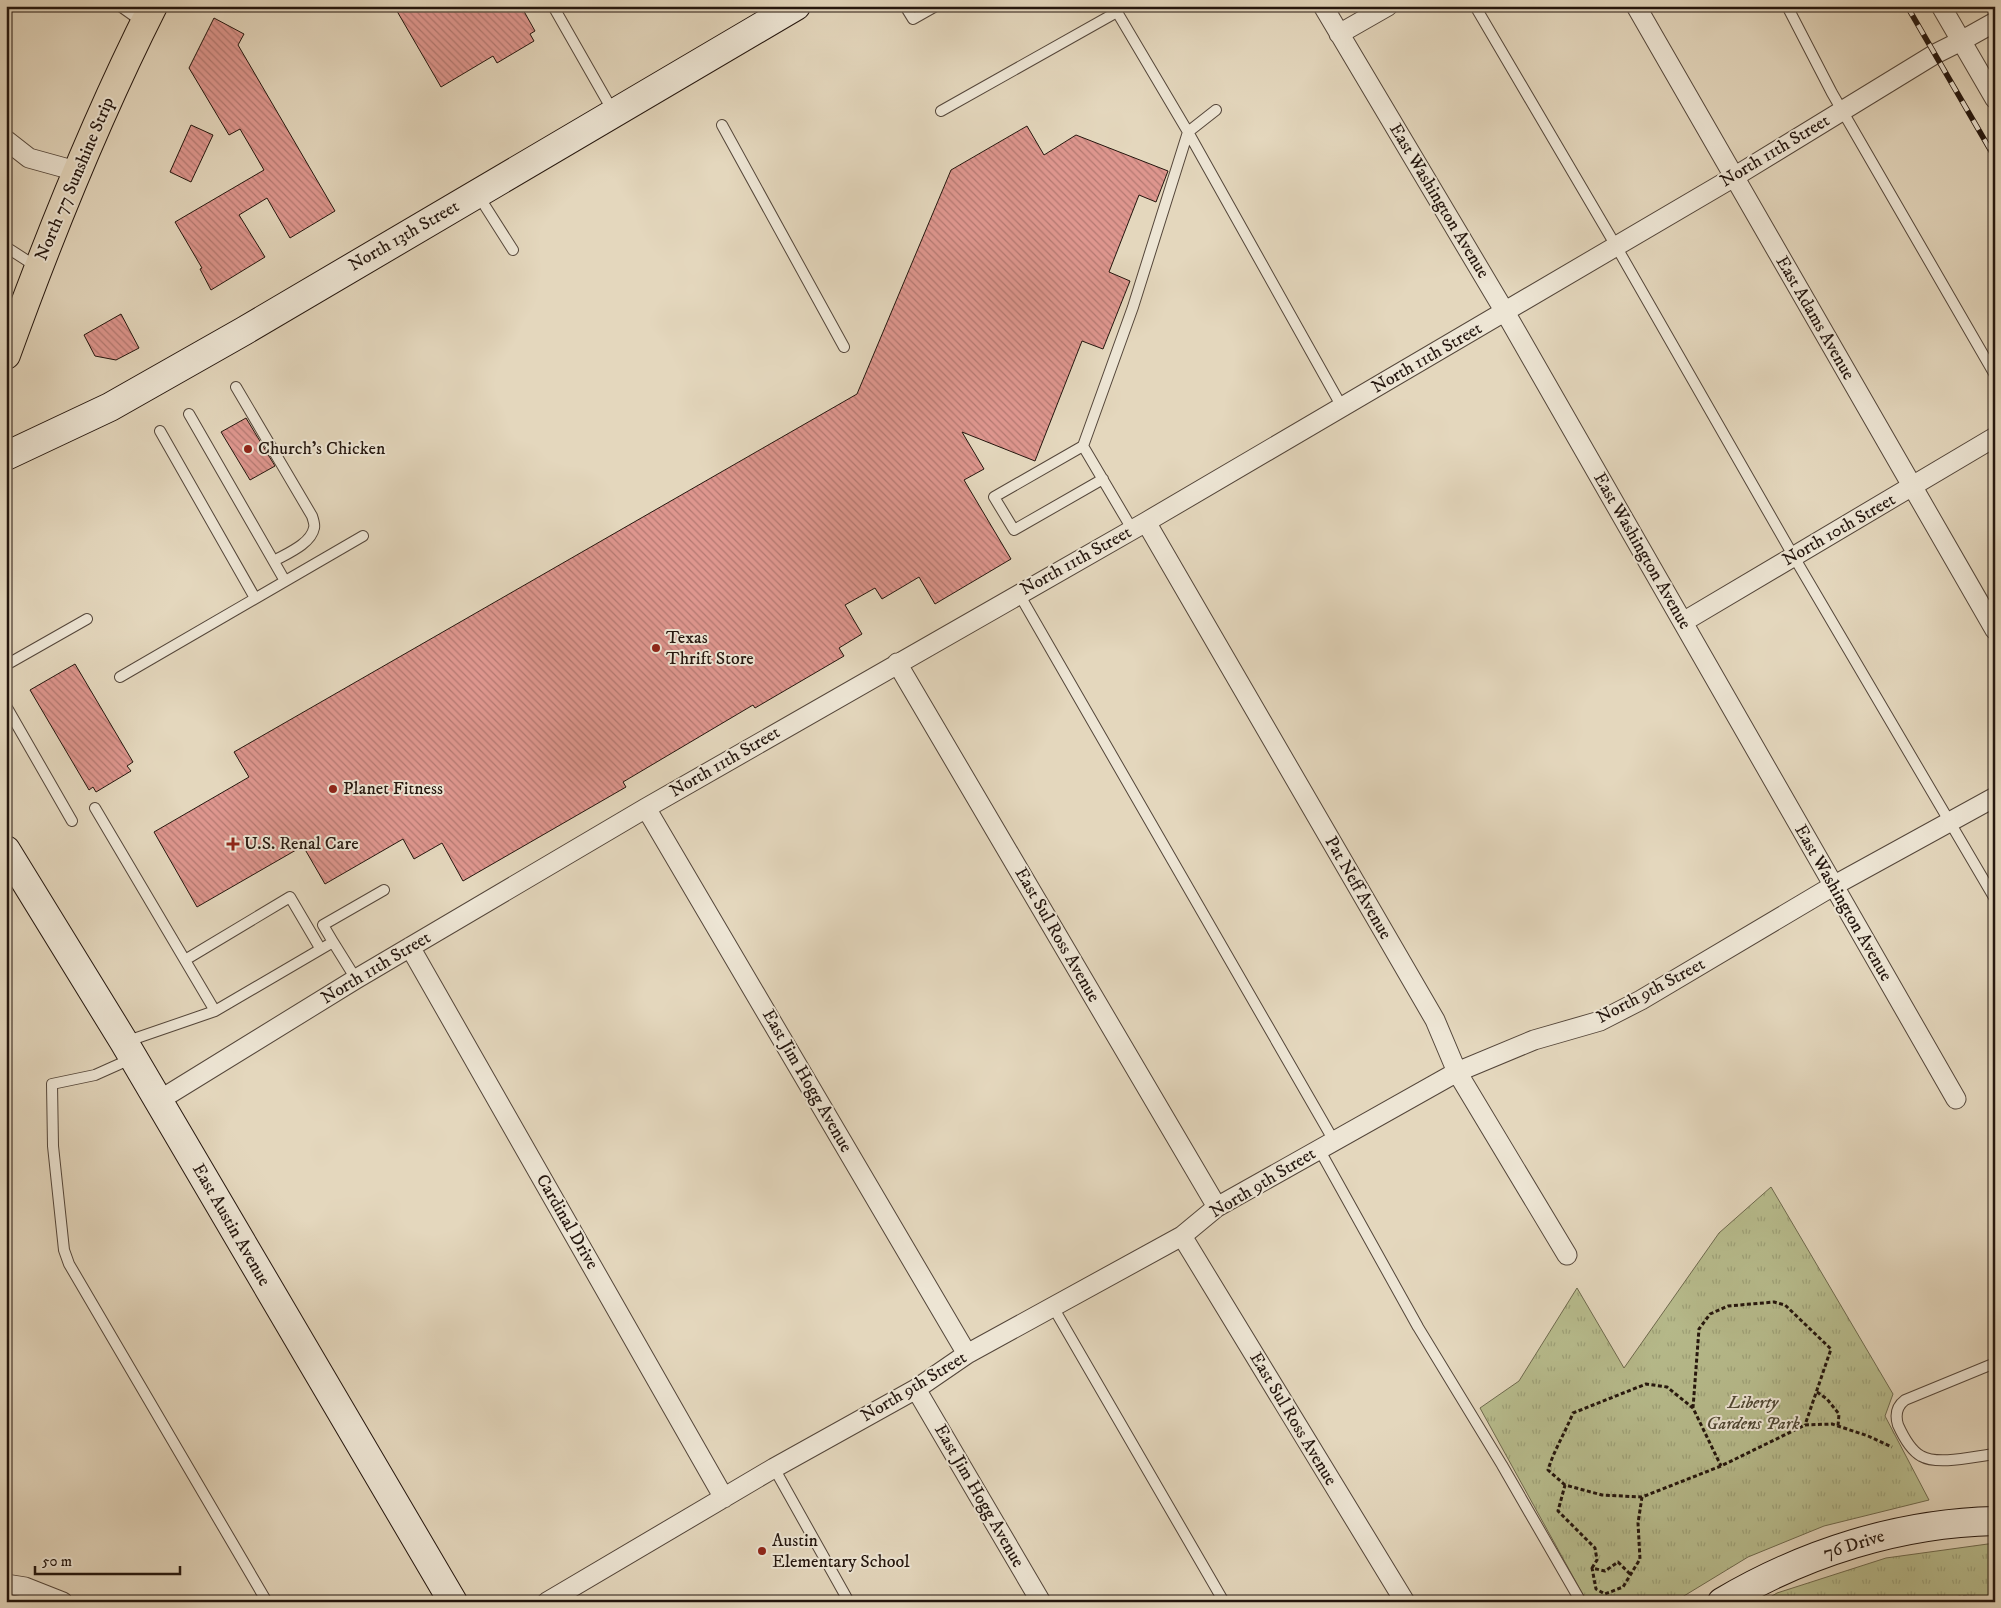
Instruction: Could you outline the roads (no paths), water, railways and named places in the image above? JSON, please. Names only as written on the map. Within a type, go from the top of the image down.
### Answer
[{"type":"main road","name":"North 77 Sunshine Strip","points":[[6,355],[76,171],[148,15]]},
{"type":"street","name":"North 13th Street","points":[[6,456],[110,407],[796,6]]},
{"type":"street","name":"East Washington Avenue","points":[[1323,6],[1505,312],[1956,1099]]},
{"type":"street","points":[[1339,34],[1388,6]]},
{"type":"street","name":"East Adams Avenue","points":[[1636,6],[1995,630]]},
{"type":"street","points":[[1941,6],[1995,99]]},
{"type":"street","name":"North 11th Street","points":[[158,1101],[356,979],[646,808],[1139,526],[1734,177],[1935,54],[1995,22]]},
{"type":"street","points":[[6,140],[29,158],[76,171]]},
{"type":"street","name":"North 10th Street","points":[[1683,622],[1995,437]]},
{"type":"street","name":"Pat Neff Avenue","points":[[1139,526],[1435,1020],[1457,1072],[1567,1256]]},
{"type":"street","name":"East Sul Ross Avenue","points":[[897,663],[1216,1207]]},
{"type":"street","name":"North 9th Street","points":[[547,1602],[774,1468],[916,1389],[967,1354],[1182,1236],[1216,1207],[1457,1072],[1534,1040],[1608,1016],[1641,1000],[1833,886],[1995,797]]},
{"type":"street","name":"East Jim Hogg Avenue","points":[[646,808],[967,1354]]},
{"type":"street","name":"East Austin Avenue","points":[[6,850],[128,1050],[453,1602]]},
{"type":"street","name":"Cardinal Drive","points":[[410,947],[724,1498]]},
{"type":"street","name":"East Sul Ross Avenue","points":[[1182,1236],[1405,1602]]},
{"type":"street","name":"East Jim Hogg Avenue","points":[[916,1389],[1041,1602]]},
{"type":"street","name":"76 Drive","points":[[1722,1602],[1775,1573],[1843,1547],[1919,1528],[1960,1522],[1995,1521]]},
{"type":"street","points":[[6,1584],[25,1587],[63,1602]]},
{"type":"lane","points":[[120,6],[148,15]]},
{"type":"lane","points":[[553,6],[614,114]]},
{"type":"lane","points":[[905,6],[913,19],[936,6]]},
{"type":"lane","points":[[1475,6],[1616,246],[1794,557],[1995,899]]},
{"type":"lane","points":[[1787,6],[1842,110],[1995,375]]},
{"type":"lane","points":[[941,111],[1116,9],[1188,132],[1342,407]]},
{"type":"lane","points":[[1103,479],[1014,530],[994,497],[1083,446],[1133,308],[1188,132],[1216,110]]},
{"type":"lane","points":[[722,125],[844,347]]},
{"type":"lane","points":[[477,194],[513,250]]},
{"type":"lane","points":[[6,247],[38,268]]},
{"type":"lane","points":[[236,387],[312,516],[314,528],[310,536],[304,542],[274,561]]},
{"type":"lane","points":[[189,414],[285,581]]},
{"type":"lane","points":[[160,431],[255,598]]},
{"type":"lane","points":[[1083,446],[1103,479],[1139,526]]},
{"type":"lane","points":[[120,677],[363,536]]},
{"type":"lane","points":[[1019,594],[1327,1145],[1418,1327],[1502,1465],[1581,1602]]},
{"type":"lane","points":[[6,665],[87,619]]},
{"type":"lane","points":[[6,706],[72,821]]},
{"type":"lane","points":[[95,808],[214,1011]]},
{"type":"lane","points":[[356,979],[323,925],[384,890]]},
{"type":"lane","points":[[185,960],[290,897],[320,948]]},
{"type":"lane","points":[[267,1602],[69,1264],[64,1250],[53,1146],[52,1084],[95,1075],[128,1050],[214,1011],[333,942]]},
{"type":"lane","points":[[1053,1307],[1224,1602]]},
{"type":"lane","points":[[1995,1363],[1905,1400],[1899,1405],[1897,1412],[1897,1422],[1906,1440],[1921,1457],[1942,1460],[1995,1454]]},
{"type":"lane","points":[[774,1468],[849,1602]]},
{"type":"railway","points":[[1907,6],[1995,158]]},
{"type":"place","name":"Church's Chicken","points":[[248,449]]},
{"type":"place","name":"Texas Thrift Store","points":[[656,648]]},
{"type":"place","name":"Planet Fitness","points":[[333,789]]},
{"type":"place","name":"U.S. Renal Care","points":[[233,844]]},
{"type":"place","name":"Austin Elementary School","points":[[762,1551]]},
{"type":"park label","name":"Liberty Gardens Park","points":[[1753,1414]]}]
